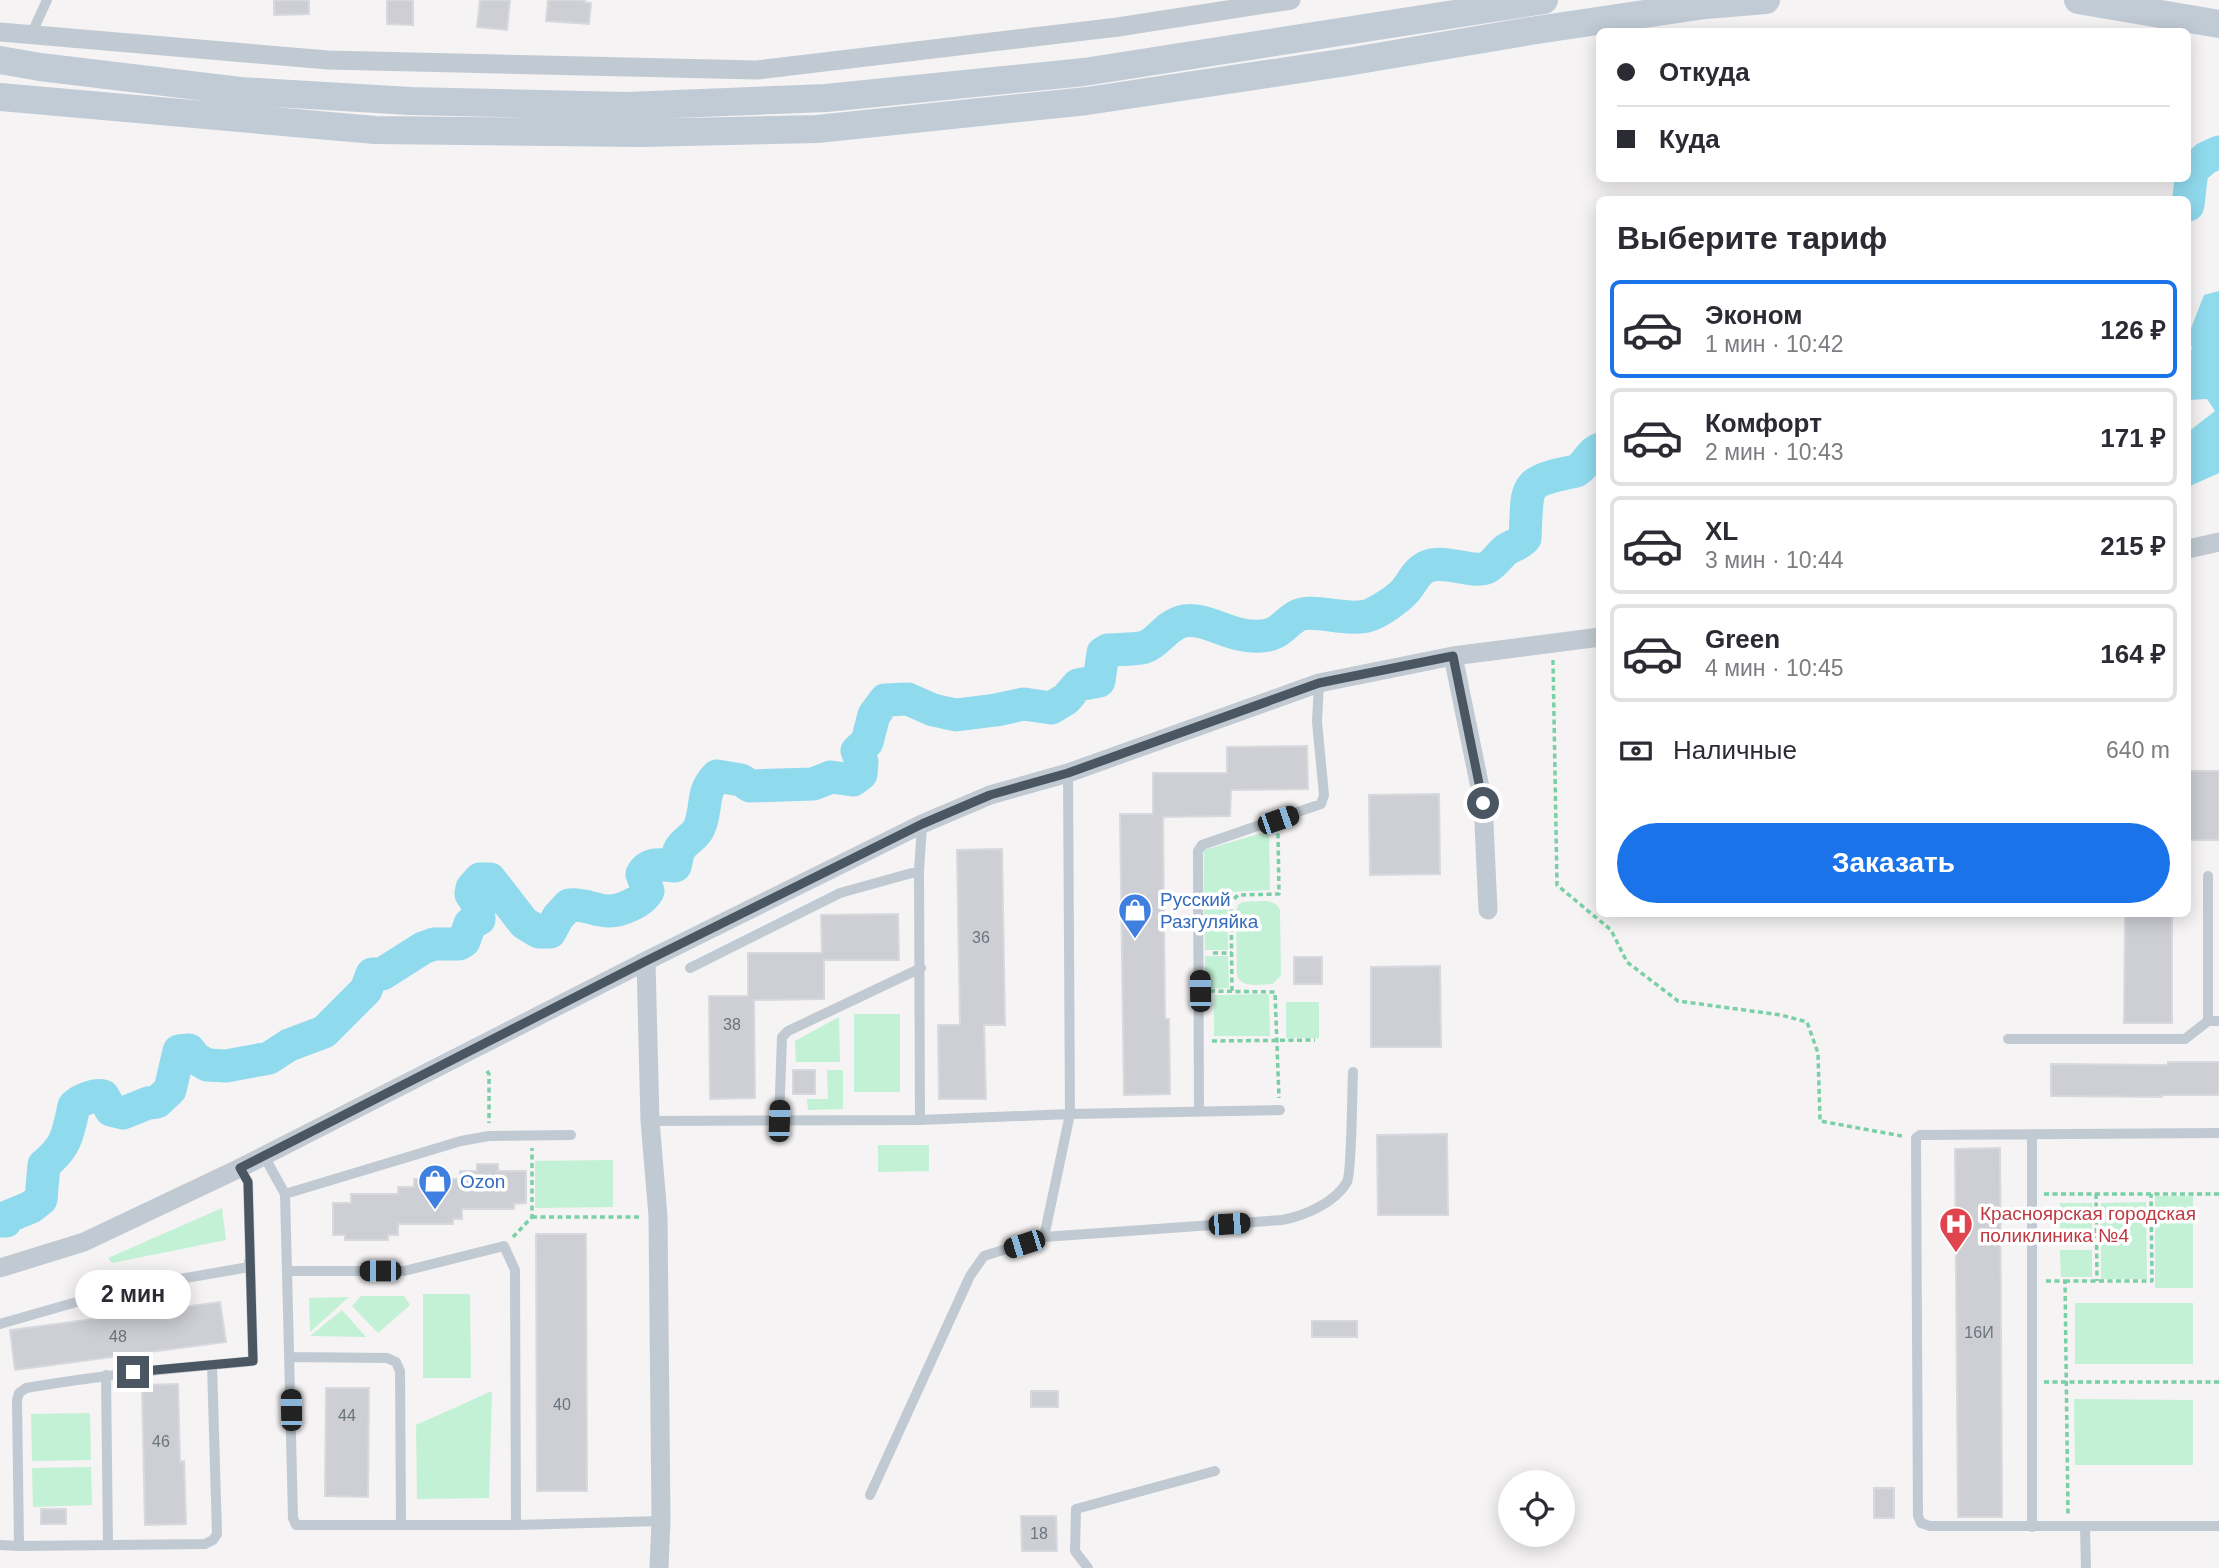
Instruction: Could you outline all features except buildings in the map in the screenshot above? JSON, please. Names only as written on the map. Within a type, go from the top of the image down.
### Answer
[{"type":"main road","points":[[0,60],[240,91],[410,101],[626,106],[826,98],[1084,72],[1544,0]]},
{"type":"main road","points":[[0,97],[375,130],[640,133],[817,129],[1087,101],[1570,25],[1705,5],[1766,0]]},
{"type":"main road","points":[[2078,0],[2219,23]]},
{"type":"street","points":[[0,32],[328,60],[757,70],[1118,27],[1285,0]]},
{"type":"street","points":[[2191,549],[2219,542]]},
{"type":"street","points":[[0,1268],[84,1242],[240,1168],[646,961],[922,824],[990,795],[1068,773],[1319,683],[1453,656],[1596,638]]},
{"type":"street","points":[[1453,656],[1483,803],[1488,910]]},
{"type":"street","points":[[646,961],[650,1121],[658,1216],[661,1521],[659,1568]]},
{"type":"lane","points":[[31,35],[47,0]]},
{"type":"lane","points":[[1199,1111],[1198,851],[1202,845],[1321,804],[1324,795],[1317,722],[1319,683]]},
{"type":"lane","points":[[1044,1237],[1070,1114],[1068,773]]},
{"type":"lane","points":[[920,1120],[919,871],[922,824]]},
{"type":"lane","points":[[690,968],[840,893],[919,871]]},
{"type":"lane","points":[[2008,1039],[2185,1039],[2214,1021],[2208,876]]},
{"type":"lane","points":[[779,1121],[782,1037],[788,1031],[921,968]]},
{"type":"lane","points":[[870,1495],[970,1276],[984,1256],[1044,1237],[1282,1220],[1294,1218],[1313,1209],[1330,1200],[1348,1181],[1353,1072]]},
{"type":"lane","points":[[650,1121],[920,1120],[1280,1110]]},
{"type":"lane","points":[[2219,1133],[1920,1135],[1916,1138],[1918,1516],[1921,1523],[1930,1526],[2219,1526]]},
{"type":"lane","points":[[285,1194],[461,1141],[489,1136],[571,1135]]},
{"type":"lane","points":[[2032,1135],[2032,1527]]},
{"type":"lane","points":[[264,1156],[285,1194],[293,1518],[296,1525],[516,1525],[661,1521]]},
{"type":"lane","points":[[19,1546],[19,1393],[26,1388],[106,1374],[253,1361],[248,1182],[240,1168]]},
{"type":"lane","points":[[287,1271],[404,1271],[504,1246],[515,1270],[516,1525]]},
{"type":"lane","points":[[0,1324],[122,1289],[249,1267]]},
{"type":"lane","points":[[291,1357],[387,1357],[396,1362],[400,1371],[401,1525]]},
{"type":"lane","points":[[0,1545],[205,1544],[213,1540],[217,1534],[212,1365]]},
{"type":"lane","points":[[106,1374],[108,1544]]},
{"type":"lane","points":[[1087,1568],[1075,1551],[1076,1509],[1215,1471]]},
{"type":"lane","points":[[2085,1527],[2086,1568]]},
{"type":"path","points":[[1553,658],[1557,885],[1611,930],[1627,962],[1678,1001],[1781,1015],[1807,1022],[1818,1054],[1820,1121],[1916,1138]]},
{"type":"path","points":[[1198,902],[1231,902],[1238,895],[1279,894],[1278,820]]},
{"type":"path","points":[[1231,902],[1232,991]]},
{"type":"path","points":[[1199,954],[1232,953]]},
{"type":"path","points":[[1200,991],[1275,992],[1280,1110]]},
{"type":"path","points":[[1199,1041],[1315,1041]]},
{"type":"path","points":[[487,1071],[489,1112]]},
{"type":"path","points":[[504,1246],[532,1217],[532,1135]]},
{"type":"path","points":[[2032,1194],[2219,1194]]},
{"type":"path","points":[[2096,1194],[2096,1281]]},
{"type":"path","points":[[2032,1281],[2152,1281],[2151,1194]]},
{"type":"path","points":[[532,1217],[658,1216]]},
{"type":"path","points":[[2065,1281],[2068,1527]]},
{"type":"path","points":[[2032,1382],[2219,1382]]},
{"type":"green space","points":[[1269,831],[1270,890],[1204,896],[1204,850]]},
{"type":"green space","points":[[1243,902],[1270,902],[1280,910],[1281,975],[1273,984],[1243,983],[1237,976],[1236,911],[1238,905]]},
{"type":"green space","points":[[1204,906],[1228,906],[1228,950],[1205,950]]},
{"type":"green space","points":[[1205,956],[1228,956],[1229,988],[1205,989]]},
{"type":"green space","points":[[1269,994],[1270,1036],[1214,1036],[1214,995]]},
{"type":"green space","points":[[1286,1002],[1319,1002],[1319,1038],[1286,1038]]},
{"type":"green space","points":[[854,1014],[900,1014],[900,1092],[854,1092]]},
{"type":"green space","points":[[839,1017],[840,1062],[796,1062],[795,1041]]},
{"type":"green space","points":[[827,1070],[843,1070],[843,1109],[808,1110],[807,1099],[828,1099]]},
{"type":"green space","points":[[878,1145],[929,1145],[929,1171],[878,1172]]},
{"type":"green space","points":[[613,1160],[613,1207],[535,1208],[535,1161]]},
{"type":"green space","points":[[2155,1196],[2193,1196],[2193,1288],[2155,1288]]},
{"type":"green space","points":[[2146,1202],[2147,1279],[2101,1279],[2101,1203]]},
{"type":"green space","points":[[2060,1203],[2092,1203],[2092,1232],[2060,1232]]},
{"type":"green space","points":[[222,1208],[226,1240],[112,1263],[108,1258]]},
{"type":"green space","points":[[2060,1250],[2092,1250],[2092,1277],[2061,1277]]},
{"type":"green space","points":[[423,1294],[470,1294],[471,1378],[423,1378]]},
{"type":"green space","points":[[361,1296],[404,1296],[410,1305],[378,1333],[352,1306]]},
{"type":"green space","points":[[349,1297],[310,1332],[309,1298]]},
{"type":"green space","points":[[2075,1303],[2193,1303],[2193,1364],[2075,1364]]},
{"type":"green space","points":[[342,1310],[366,1337],[310,1336]]},
{"type":"green space","points":[[492,1391],[489,1498],[417,1499],[416,1425]]},
{"type":"green space","points":[[2074,1399],[2193,1400],[2193,1465],[2075,1465]]},
{"type":"green space","points":[[90,1413],[91,1460],[32,1461],[31,1414]]},
{"type":"green space","points":[[91,1467],[92,1505],[33,1507],[32,1468]]},
{"type":"water","points":[[2219,291],[2219,473],[2191,486],[2191,430],[2215,411],[2207,399],[2191,400],[2191,328],[2204,295]]},
{"type":"waterway","points":[[2191,179],[2192,170],[2206,158],[2219,152]]},
{"type":"waterway","points":[[2189,196],[2191,182]]},
{"type":"waterway","points":[[0,1221],[6,1221],[2,1219],[31,1207],[41,1199],[44,1165],[62,1145],[74,1106],[92,1097],[103,1096],[111,1110],[123,1113],[157,1102],[170,1090],[179,1051],[189,1050],[195,1058],[207,1065],[226,1066],[269,1058],[289,1045],[324,1032],[366,990],[372,974],[382,974],[434,944],[459,944],[464,941],[470,924],[479,919],[478,905],[471,894],[472,888],[480,879],[490,879],[524,923],[539,932],[550,932],[569,905],[609,911],[625,908],[641,899],[648,891],[642,874],[648,867],[675,866],[680,849],[699,828],[708,788],[717,776],[741,780],[750,786],[813,784],[831,777],[853,780],[861,774],[862,762],[857,751],[867,742],[874,715],[885,700],[908,699],[933,710],[956,715],[1024,704],[1051,708],[1066,699],[1078,685],[1099,681],[1103,653],[1108,650],[1145,647],[1172,626],[1184,621],[1202,622],[1240,634],[1261,636],[1277,631],[1292,619],[1304,614],[1352,617],[1370,615],[1398,598],[1426,567],[1442,564],[1482,569],[1491,565],[1507,549],[1525,538],[1526,506],[1531,488],[1545,479],[1576,471],[1596,451]]},
{"type":"place","name":"Русский Разгуляйка","points":[[1135,940]]},
{"type":"place","name":"Ozon","points":[[435,1211]]},
{"type":"place","name":"Красноярская городская поликлиника №4","points":[[1956,1254]]},
{"type":"route","points":[[133,1372],[253,1361],[248,1182],[240,1168],[646,961],[922,824],[990,795],[1068,773],[1319,683],[1453,656],[1483,803]]}]
